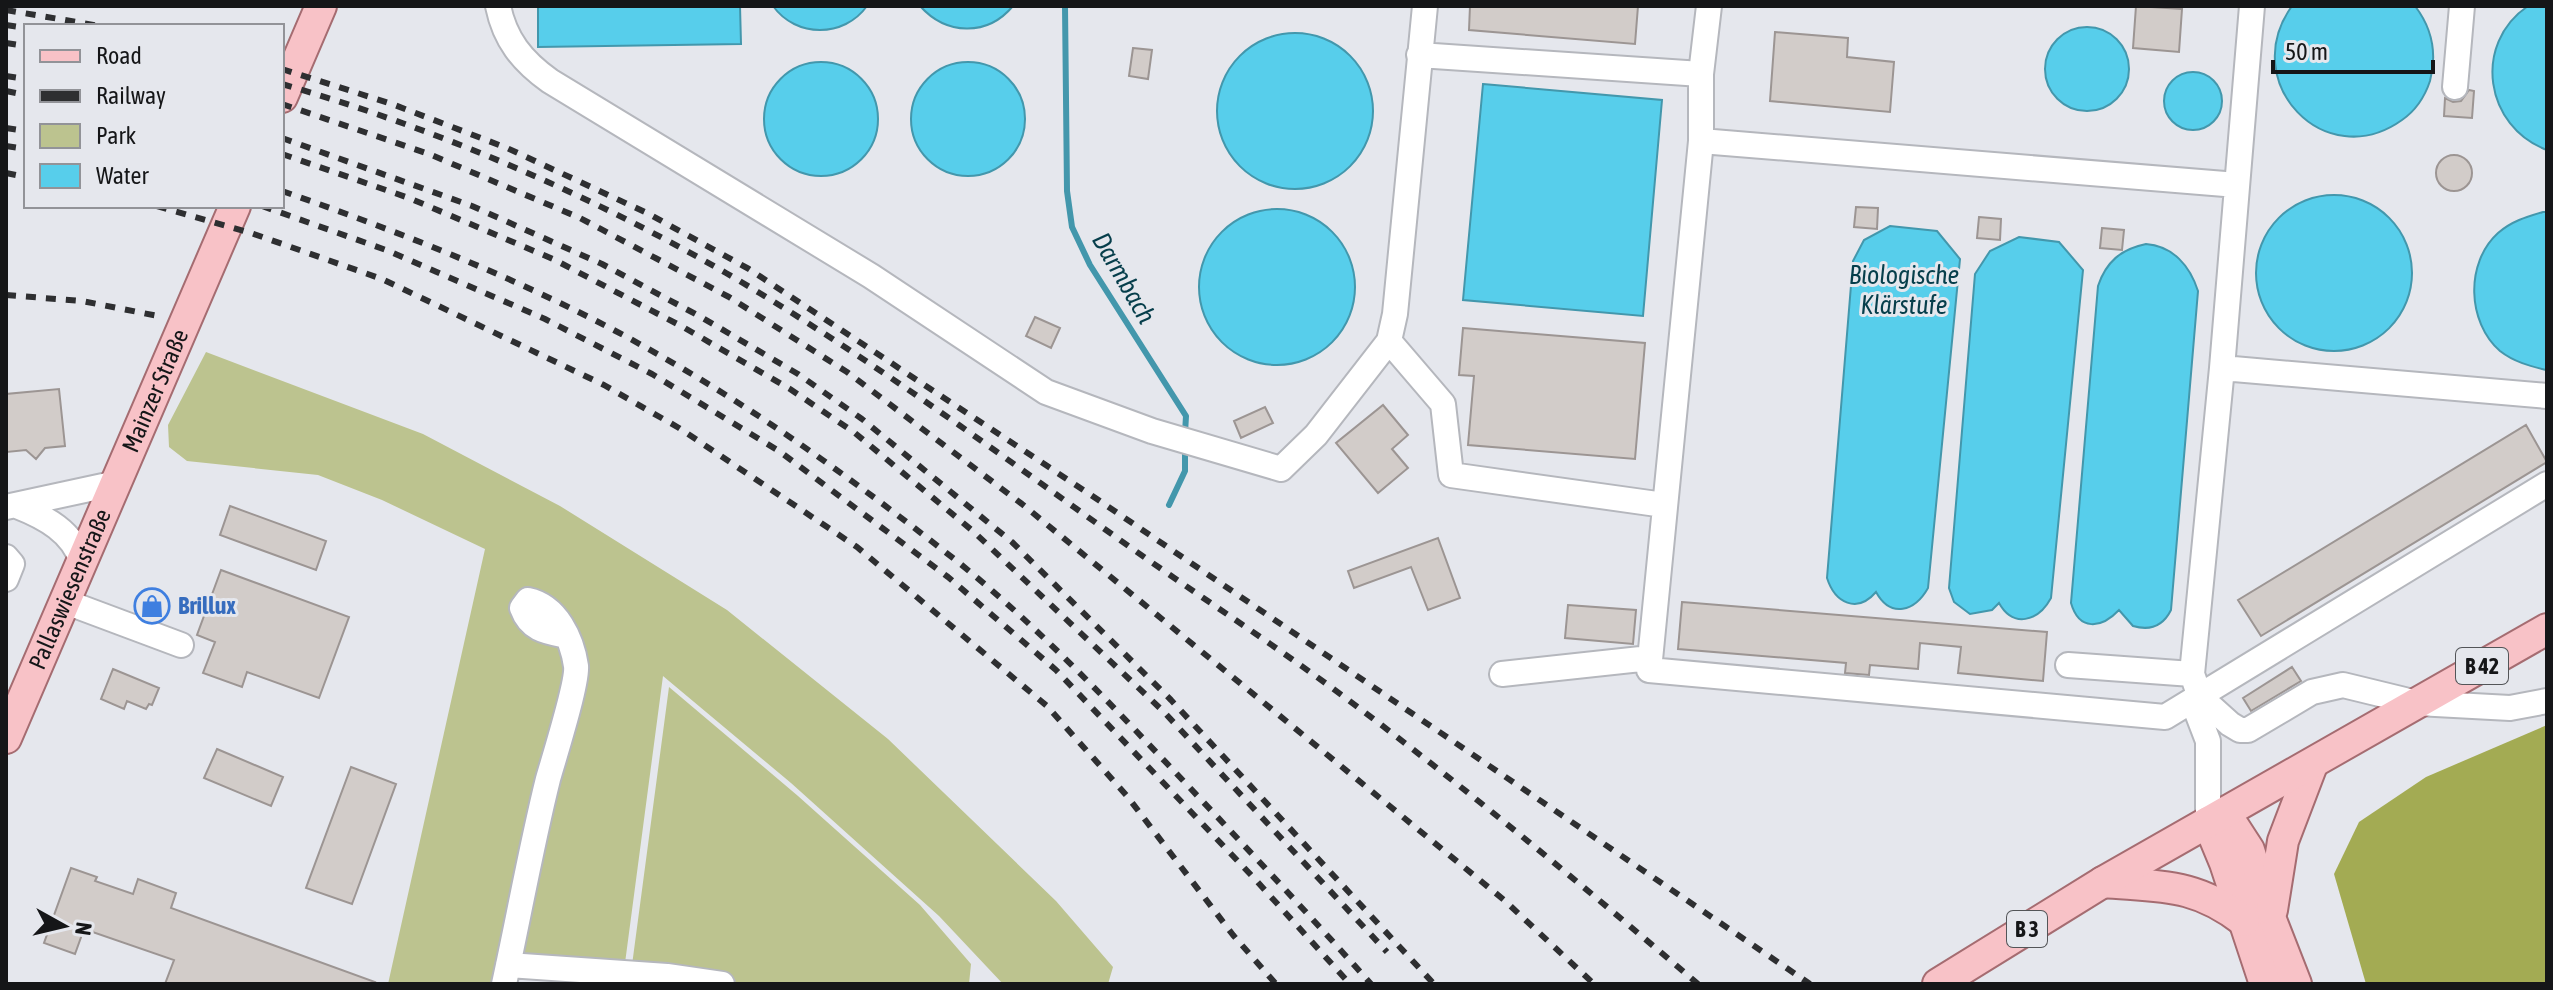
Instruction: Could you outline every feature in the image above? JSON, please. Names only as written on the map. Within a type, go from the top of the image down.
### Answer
[{"type":"main road","points":[[284,92],[319,7]]},
{"type":"main road","name":"Mainzer Straße","points":[[117,483],[234,208]]},
{"type":"main road","name":"Pallaswiesenstraße","points":[[6,738],[117,483]]},
{"type":"main road","name":"B 42","points":[[2216,817],[2547,629]]},
{"type":"main road","points":[[2258,920],[2312,765]]},
{"type":"main road","points":[[2216,817],[2278,976]]},
{"type":"main road","name":"B 3","points":[[1938,984],[2103,882],[2216,817]]},
{"type":"main road","points":[[2103,882],[2196,892],[2258,920]]},
{"type":"street","points":[[498,6],[509,41],[533,69],[550,81],[871,276],[1046,392],[1152,431],[1281,469],[1316,435],[1389,341],[1395,314],[1425,6]]},
{"type":"street","points":[[1709,6],[1701,74],[1701,141],[1649,670],[2165,717],[2547,484]]},
{"type":"street","points":[[2216,817],[2208,741],[2192,674],[2222,368],[2252,6]]},
{"type":"street","points":[[2455,87],[2462,6]]},
{"type":"street","points":[[1419,55],[1701,74]]},
{"type":"street","points":[[1701,141],[2237,185]]},
{"type":"street","points":[[1389,341],[1443,404],[1451,475],[1664,505]]},
{"type":"street","points":[[2222,368],[2547,396]]},
{"type":"street","name":"Mainzer Straße","points":[[11,507],[117,483]]},
{"type":"street","name":"Mainzer Straße","points":[[11,507],[46,520],[67,535],[82,562]]},
{"type":"street","points":[[6,557],[12,564],[6,579]]},
{"type":"street","points":[[66,602],[181,645]]},
{"type":"street","points":[[567,636],[576,669],[506,974],[667,976],[722,984]]},
{"type":"street","points":[[1502,674],[1650,658]]},
{"type":"street","points":[[2068,665],[2192,674]]},
{"type":"street","points":[[2196,700],[2240,730],[2248,730],[2312,692],[2343,685],[2417,703],[2510,708],[2547,701]]},
{"type":"green space","points":[[206,352],[423,434],[560,506],[727,610],[888,739],[1056,901],[1113,967],[1108,984],[1003,984],[939,916],[791,783],[663,676],[625,963],[505,955],[497,984],[388,984],[485,549],[382,500],[318,475],[187,461],[169,447],[168,425]]},
{"type":"green space","points":[[669,687],[920,905],[971,964],[969,984],[732,984],[632,965]]},
{"type":"green space","points":[[2547,725],[2547,984],[2366,984],[2334,874],[2359,822],[2426,777]]},
{"type":"water","points":[[538,6],[740,6],[741,44],[538,47]]},
{"type":"water","points":[[773,6],[867,6],[846,24],[820,30],[794,24]]},
{"type":"water","points":[[920,6],[1013,6],[991,23],[966,28],[942,23]]},
{"type":"water","points":[[2292,6],[2415,6],[2429,32],[2433,61],[2428,87],[2415,108],[2402,120],[2373,134],[2345,136],[2319,128],[2298,112],[2282,90],[2275,64],[2278,35]]},
{"type":"water","points":[[2528,6],[2547,6],[2547,150],[2526,139],[2510,123],[2499,104],[2493,84],[2493,62],[2499,41],[2510,22]]},
{"type":"water","points":[[2087,27],[2103,30],[2117,39],[2126,53],[2129,69],[2126,85],[2117,99],[2103,108],[2087,111],[2071,108],[2057,99],[2048,85],[2045,69],[2048,53],[2057,39],[2071,30]]},
{"type":"water","points":[[1295,33],[1325,39],[1350,56],[1367,81],[1373,111],[1367,141],[1350,166],[1325,183],[1295,189],[1265,183],[1240,166],[1223,141],[1217,111],[1223,81],[1240,56],[1265,39]]},
{"type":"water","points":[[821,62],[843,66],[861,79],[874,97],[878,119],[874,141],[861,159],[843,172],[821,176],[799,172],[781,159],[768,141],[764,119],[768,97],[781,79],[799,66]]},
{"type":"water","points":[[968,62],[1000,71],[1016,87],[1025,119],[1016,151],[1000,167],[968,176],[936,167],[920,151],[911,119],[920,87],[936,71]]},
{"type":"water","points":[[2193,72],[2214,80],[2222,101],[2214,122],[2193,130],[2172,122],[2164,101],[2172,80]]},
{"type":"water","points":[[1483,84],[1662,100],[1643,316],[1463,300]]},
{"type":"water","points":[[2334,195],[2364,201],[2389,218],[2406,243],[2412,273],[2406,303],[2389,328],[2364,345],[2334,351],[2304,345],[2279,328],[2262,303],[2256,273],[2262,243],[2279,218],[2304,201]]},
{"type":"water","points":[[1277,209],[1307,215],[1332,232],[1349,257],[1355,287],[1349,317],[1332,342],[1307,359],[1277,365],[1247,359],[1222,342],[1205,317],[1199,287],[1205,257],[1222,232],[1247,215]]},
{"type":"water","points":[[2547,212],[2546,370],[2516,361],[2500,351],[2481,325],[2474,292],[2475,276],[2487,245],[2509,225]]},
{"type":"water","name":"Biologische Klärstufe","points":[[1890,226],[1937,231],[1960,259],[1928,588],[1916,602],[1903,609],[1889,606],[1876,592],[1861,603],[1847,603],[1835,594],[1827,578],[1853,261],[1864,240]]},
{"type":"water","name":"Biologische Klärstufe","points":[[2019,237],[2059,242],[2083,270],[2051,598],[2033,617],[2025,619],[2011,616],[1999,603],[1992,610],[1970,614],[1954,602],[1949,588],[1975,274],[1990,251]]},
{"type":"water","points":[[2146,244],[2164,249],[2179,259],[2198,291],[2171,610],[2160,623],[2145,628],[2133,626],[2119,610],[2098,624],[2085,623],[2079,619],[2071,603],[2098,286],[2105,270],[2116,258],[2129,249]]},
{"type":"building","points":[[1470,6],[1638,6],[1635,44],[1469,30]]},
{"type":"building","points":[[2136,6],[2182,9],[2179,52],[2133,48]]},
{"type":"building","points":[[1775,32],[1848,38],[1847,57],[1894,62],[1890,112],[1770,101]]},
{"type":"building","points":[[1133,48],[1152,50],[1148,79],[1129,76]]},
{"type":"building","points":[[2469,90],[2474,91],[2472,118],[2444,116],[2445,98],[2453,102],[2461,101]]},
{"type":"building","points":[[2454,155],[2467,160],[2472,173],[2467,186],[2454,191],[2441,186],[2436,173],[2441,160]]},
{"type":"building","points":[[1856,207],[1878,208],[1877,229],[1854,227]]},
{"type":"building","points":[[1979,217],[2001,219],[2000,240],[1977,238]]},
{"type":"building","points":[[2102,228],[2124,230],[2122,250],[2100,248]]},
{"type":"building","points":[[1035,317],[1060,328],[1051,348],[1026,336]]},
{"type":"building","points":[[1463,328],[1645,343],[1635,459],[1468,445],[1474,376],[1459,375]]},
{"type":"building","points":[[59,389],[65,446],[45,448],[36,459],[26,450],[7,452],[6,394]]},
{"type":"building","points":[[1383,405],[1408,435],[1392,449],[1408,468],[1378,493],[1336,443]]},
{"type":"building","points":[[1265,407],[1273,423],[1241,438],[1234,421]]},
{"type":"building","points":[[2526,425],[2547,462],[2261,636],[2238,600]]},
{"type":"building","points":[[230,506],[326,541],[316,570],[220,535]]},
{"type":"building","points":[[1438,538],[1460,598],[1428,610],[1411,567],[1354,588],[1348,571]]},
{"type":"building","points":[[221,570],[349,617],[319,698],[247,672],[242,687],[203,673],[215,642],[197,635]]},
{"type":"building","points":[[1682,602],[2047,632],[2043,681],[1958,673],[1961,647],[1920,643],[1918,669],[1870,665],[1869,675],[1845,673],[1846,663],[1678,649]]},
{"type":"building","points":[[1568,605],[1636,610],[1633,644],[1565,638]]},
{"type":"building","points":[[2292,667],[2301,681],[2251,711],[2243,698]]},
{"type":"building","points":[[113,669],[159,688],[152,705],[149,704],[146,709],[127,701],[124,709],[101,699]]},
{"type":"building","points":[[217,749],[283,777],[271,806],[204,778]]},
{"type":"building","points":[[351,767],[396,784],[352,904],[306,888]]},
{"type":"building","points":[[71,868],[97,877],[95,881],[133,894],[138,879],[176,893],[171,908],[375,982],[165,984],[174,960],[84,929],[75,954],[44,943]]},
{"type":"waterway","name":"Darmbach","points":[[1065,6],[1067,191],[1072,227],[1090,265],[1186,416],[1185,433]]},
{"type":"waterway","name":"Darmbach","points":[[1169,505],[1185,471],[1185,448]]},
{"type":"railway","points":[[6,10],[88,24]]},
{"type":"railway","points":[[6,25],[24,28]]},
{"type":"railway","points":[[6,43],[24,46]]},
{"type":"railway","points":[[284,70],[392,104],[507,148],[647,213],[749,269],[1091,495],[1810,984]]},
{"type":"railway","points":[[6,76],[24,79]]},
{"type":"railway","points":[[284,85],[397,121],[510,165],[620,216],[777,304],[926,402],[1333,689],[1491,811],[1698,984]]},
{"type":"railway","points":[[6,91],[24,95]]},
{"type":"railway","points":[[284,105],[429,154],[580,218],[729,297],[847,372],[1022,504],[1504,900],[1594,984]]},
{"type":"railway","points":[[6,128],[24,131]]},
{"type":"railway","points":[[284,139],[472,206],[602,264],[798,374],[862,419],[1012,542],[1171,700],[1434,984]]},
{"type":"railway","points":[[6,146],[24,149]]},
{"type":"railway","points":[[284,155],[409,198],[553,259],[683,327],[790,389],[855,433],[974,532],[1163,711],[1387,952]]},
{"type":"railway","points":[[6,173],[24,177]]},
{"type":"railway","points":[[284,192],[427,245],[522,285],[614,330],[698,378],[850,479],[958,562],[1043,637],[1175,772],[1371,984]]},
{"type":"railway","points":[[164,208],[251,233],[382,279],[604,385],[679,428],[857,547],[1047,706],[1127,796],[1233,935],[1276,984]]},
{"type":"railway","points":[[268,208],[386,250],[545,319],[652,374],[779,451],[948,577],[1056,670],[1350,984]]},
{"type":"railway","points":[[6,295],[82,301],[163,317]]},
{"type":"place","name":"Brillux","points":[[152,606]]}]
